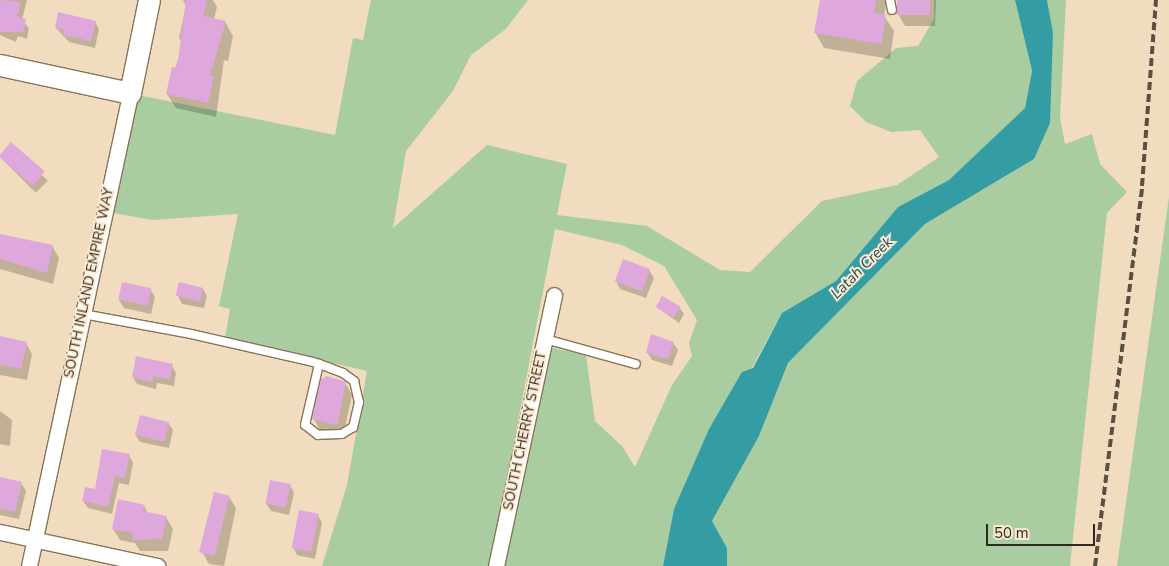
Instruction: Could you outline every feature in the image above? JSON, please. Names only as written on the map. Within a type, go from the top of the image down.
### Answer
[{"type":"street","name":"SOUTH INLAND EMPIRE WAY","points":[[29,566],[149,0]]},
{"type":"street","points":[[0,65],[130,93]]},
{"type":"street","name":"SOUTH CHERRY STREET","points":[[496,566],[554,295]]},
{"type":"street","points":[[0,532],[157,566]]},
{"type":"lane","points":[[890,0],[892,10]]},
{"type":"lane","points":[[82,314],[319,364],[348,377],[357,387],[357,418],[342,434],[318,434],[305,425],[319,364]]},
{"type":"lane","points":[[545,339],[636,364]]},
{"type":"green space","points":[[371,0],[528,0],[506,29],[471,55],[453,91],[406,151],[393,228],[487,145],[567,164],[557,215],[647,226],[720,270],[750,272],[822,201],[897,185],[939,157],[920,130],[891,132],[866,122],[850,106],[857,81],[896,48],[918,46],[934,19],[934,0],[1015,0],[1032,72],[1025,108],[994,140],[949,180],[898,207],[836,281],[782,313],[674,509],[663,566],[504,566],[549,347],[586,355],[595,421],[622,446],[635,467],[672,385],[692,356],[689,343],[697,320],[664,266],[622,245],[555,229],[490,566],[322,566],[347,485],[367,371],[225,338],[230,309],[219,306],[238,214],[152,220],[113,213],[138,95],[335,135],[353,38],[363,40]]},
{"type":"green space","points":[[1047,0],[1066,0],[1060,118],[1065,144],[1092,134],[1100,164],[1127,192],[1107,213],[1070,566],[727,566],[727,548],[712,521],[759,436],[788,363],[925,224],[1034,159],[1053,32]]},
{"type":"green space","points":[[1169,197],[1169,566],[1117,566]]},
{"type":"water","name":"Latah Creek","points":[[1015,0],[1047,0],[1053,32],[1050,123],[1034,159],[925,224],[788,363],[759,436],[712,521],[727,548],[727,566],[663,566],[674,509],[709,429],[742,372],[753,368],[782,313],[836,281],[898,207],[949,180],[1025,108],[1032,71]]},
{"type":"building","points":[[0,0],[21,2],[17,17],[26,19],[23,32],[0,32]]},
{"type":"building","points":[[186,0],[207,0],[203,16],[226,21],[210,76],[214,76],[208,103],[166,94],[172,67],[177,68]]},
{"type":"building","points":[[820,0],[876,0],[874,13],[886,15],[881,44],[814,33]]},
{"type":"building","points":[[897,0],[930,0],[930,15],[897,15]]},
{"type":"building","points":[[58,12],[96,21],[91,41],[63,35],[64,30],[55,28]]},
{"type":"building","points":[[11,142],[45,172],[32,186],[0,158],[0,155]]},
{"type":"building","points":[[0,234],[53,245],[47,273],[0,259]]},
{"type":"building","points":[[623,259],[650,269],[642,291],[615,282]]},
{"type":"building","points":[[122,282],[151,288],[148,306],[118,300]]},
{"type":"building","points":[[179,282],[203,288],[200,302],[176,296]]},
{"type":"building","points":[[662,296],[680,306],[674,318],[656,307]]},
{"type":"building","points":[[651,334],[674,342],[668,359],[646,353]]},
{"type":"building","points":[[0,336],[27,342],[21,369],[0,365]]},
{"type":"building","points":[[136,356],[173,364],[170,379],[153,376],[152,382],[132,377]]},
{"type":"building","points":[[327,376],[346,382],[337,425],[312,419],[321,379]]},
{"type":"building","points":[[140,415],[169,422],[164,442],[135,434]]},
{"type":"building","points":[[102,449],[130,454],[125,478],[115,476],[108,507],[82,501],[85,487],[95,489]]},
{"type":"building","points":[[0,477],[22,482],[15,512],[0,509]]},
{"type":"building","points":[[270,480],[291,484],[286,508],[265,504]]},
{"type":"building","points":[[214,492],[230,496],[215,556],[199,552]]},
{"type":"building","points":[[118,499],[145,505],[143,511],[167,516],[162,539],[132,540],[133,533],[112,529]]},
{"type":"building","points":[[299,510],[319,514],[311,552],[292,548]]},
{"type":"railway","points":[[1095,566],[1142,186],[1156,0]]}]
